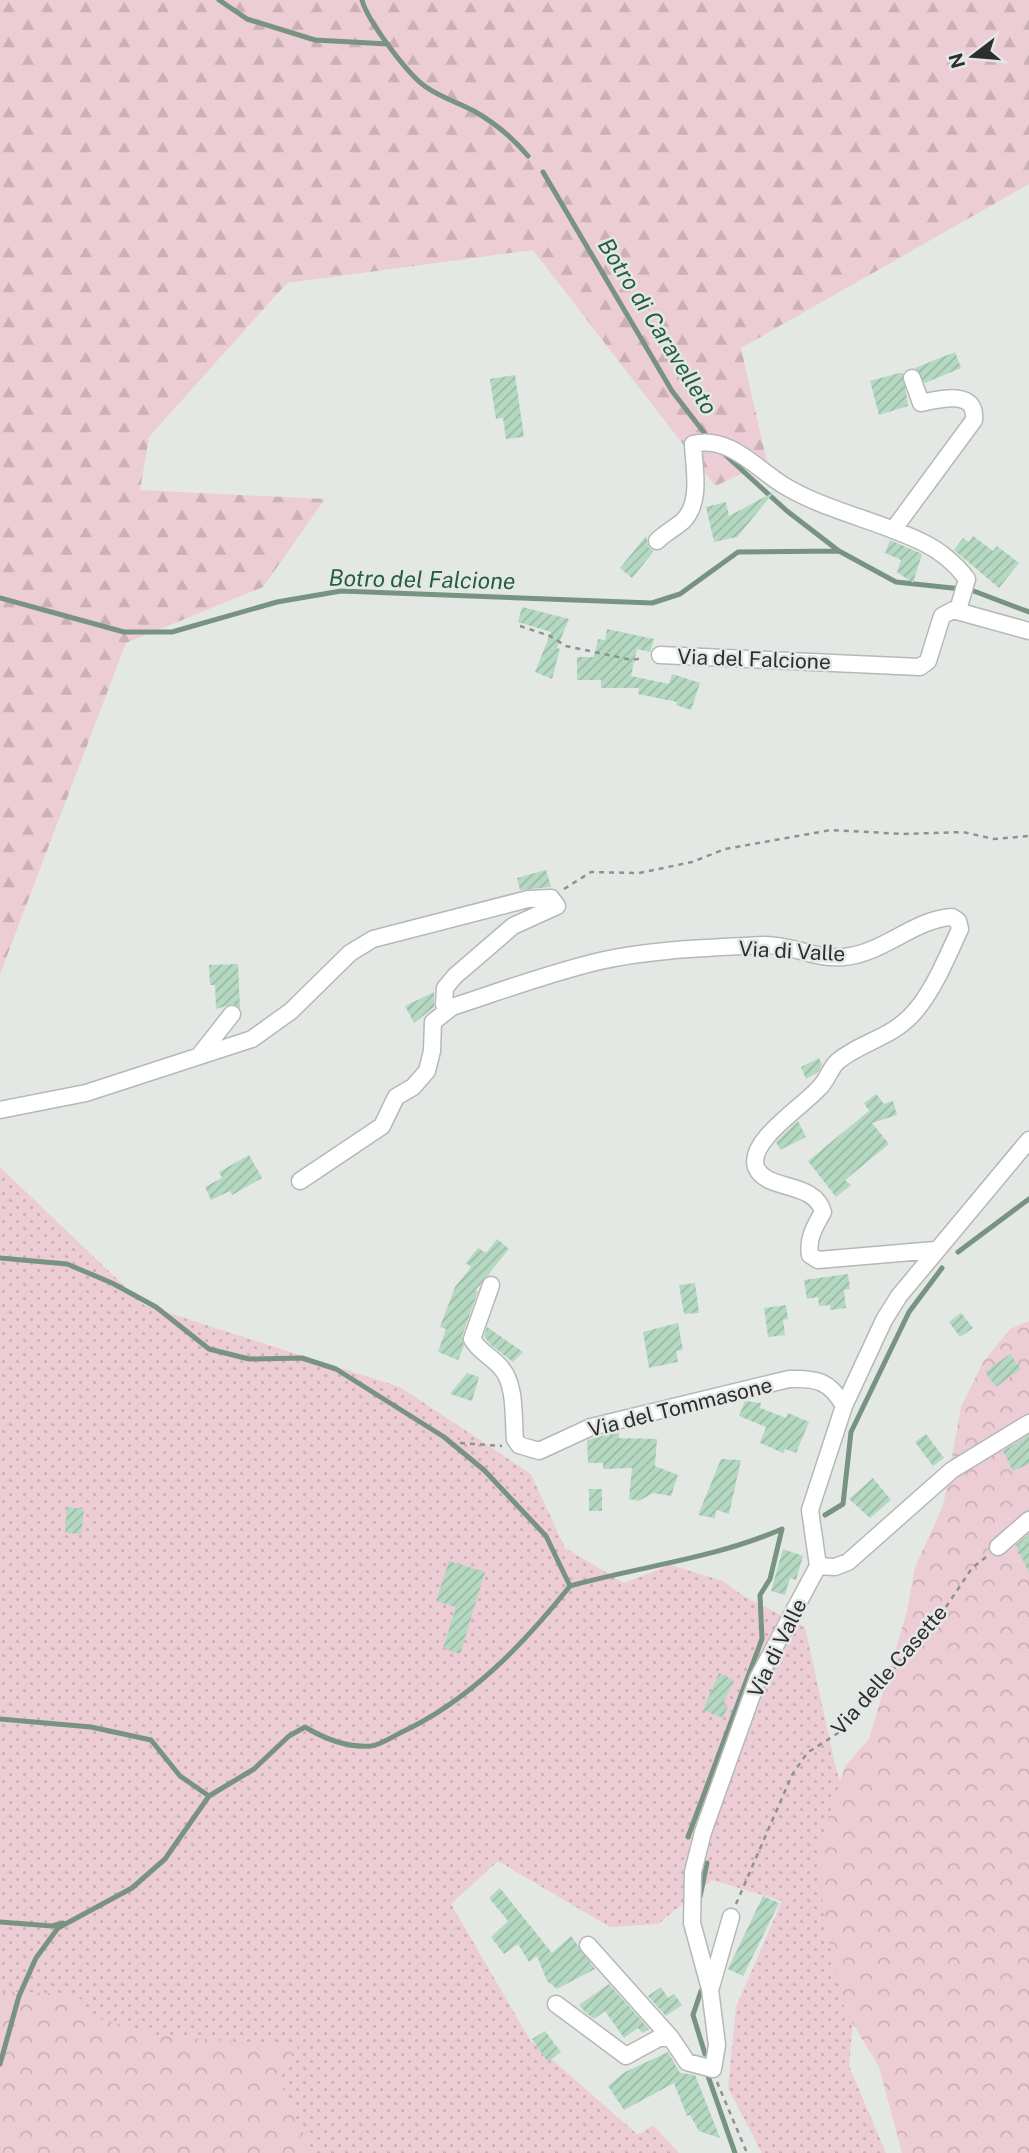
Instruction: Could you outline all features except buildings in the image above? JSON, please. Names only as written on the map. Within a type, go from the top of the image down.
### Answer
[{"type":"street","points":[[892,530],[974,420],[975,411],[969,402],[960,397],[921,403],[912,378]]},
{"type":"street","name":"Via del Falcione","points":[[657,541],[682,522],[692,509],[695,501],[693,444],[700,443],[730,450],[750,459],[793,490],[931,548],[955,564],[967,579],[960,606],[943,616],[928,661],[920,667],[660,655]]},
{"type":"street","points":[[960,606],[1029,632]]},
{"type":"street","points":[[0,1110],[86,1093],[251,1039],[291,1011],[350,953],[373,939],[528,899],[551,898],[555,901],[555,909],[513,926],[454,976],[442,996],[444,1004],[452,1007]]},
{"type":"street","name":"Via di Valle","points":[[452,1007],[563,971],[652,952],[768,945],[842,958],[872,951],[942,917],[958,920],[960,929],[919,1007],[896,1031],[839,1061],[818,1090],[767,1134],[755,1156],[758,1170],[765,1177],[811,1194],[820,1202],[823,1212],[813,1229],[808,1247],[810,1255],[818,1260],[935,1250]]},
{"type":"street","points":[[300,1181],[382,1126],[397,1097],[413,1087],[427,1071],[432,1051],[433,1022],[452,1007]]},
{"type":"street","points":[[199,1056],[232,1014]]},
{"type":"street","points":[[1029,1140],[935,1250],[884,1320],[844,1406],[810,1510],[818,1566],[835,1567],[848,1562],[952,1470],[1029,1423]]},
{"type":"street","points":[[491,1285],[472,1339],[478,1351],[502,1368],[509,1382],[515,1439],[519,1445]]},
{"type":"street","name":"Via del Tommasone","points":[[519,1445],[539,1451],[591,1427],[789,1379],[820,1380],[829,1385],[844,1406]]},
{"type":"street","points":[[998,1547],[1029,1520]]},
{"type":"street","name":"Via di Valle","points":[[713,2069],[717,2045],[710,1989],[692,1923],[693,1872],[699,1846],[758,1678],[818,1566]]},
{"type":"street","points":[[710,1989],[731,1916]]},
{"type":"street","points":[[588,1945],[671,2038],[687,2062],[713,2069]]},
{"type":"street","points":[[555,2004],[626,2056],[659,2038],[671,2038]]},
{"type":"path","name":"Via del Falcione","points":[[520,626],[550,636],[566,646],[632,660],[660,655]]},
{"type":"path","points":[[551,898],[591,872],[639,873],[692,862],[725,849],[831,830],[904,834],[962,832],[995,839],[1029,836]]},
{"type":"path","points":[[460,1443],[486,1447],[519,1445]]},
{"type":"path","name":"Via delle Casette","points":[[731,1916],[792,1775],[807,1753],[838,1733],[942,1612],[972,1568],[998,1547]]},
{"type":"path","points":[[713,2069],[720,2095],[747,2153]]},
{"type":"green space","points":[[0,0],[1029,0],[1029,184],[741,348],[767,462],[715,486],[533,250],[287,283],[149,437],[140,490],[325,499],[263,587],[126,643],[0,974]]},
{"type":"green space","points":[[0,1167],[144,1305],[400,1387],[531,1474],[565,1548],[624,1583],[670,1565],[723,1581],[745,1597],[805,1627],[835,1764],[866,1871],[849,2066],[886,2153],[762,2153],[728,2088],[736,2007],[782,1901],[712,1880],[658,1924],[610,1927],[498,1861],[451,1904],[530,2040],[638,2135],[653,2125],[679,2153],[0,2153]]},
{"type":"green space","points":[[1029,1321],[1029,2153],[902,2153],[879,2067],[845,2011],[824,1920],[818,1849],[845,1766],[869,1739],[907,1611],[915,1567],[943,1506],[961,1407],[983,1362],[1010,1329]]},
{"type":"green space","points":[[0,1991],[72,1994],[84,2001],[90,2016],[157,2035],[298,2047],[295,2055],[278,2072],[292,2110],[313,2153],[0,2153]]},
{"type":"waterway","points":[[219,0],[247,19],[315,40],[388,44]]},
{"type":"waterway","name":"Botro di Caravelleto","points":[[362,0],[380,33],[418,81],[431,91],[489,121],[510,137],[528,156]]},
{"type":"waterway","name":"Botro di Caravelleto","points":[[543,172],[672,391],[709,439]]},
{"type":"waterway","name":"Botro di Caravelleto","points":[[721,451],[787,511],[839,551],[896,582],[971,590],[1029,612]]},
{"type":"waterway","name":"Botro del Falcione","points":[[0,598],[124,632],[172,632],[277,602],[341,591],[652,603],[680,594],[738,552],[839,551]]},
{"type":"waterway","points":[[958,1252],[1029,1199]]},
{"type":"waterway","points":[[0,1258],[67,1264],[112,1283],[156,1307],[209,1349],[249,1359],[302,1358],[336,1369],[444,1437],[484,1470],[546,1536],[570,1586]]},
{"type":"waterway","points":[[825,1515],[843,1504],[851,1432],[909,1312],[942,1268]]},
{"type":"waterway","points":[[570,1586],[730,1548],[782,1529]]},
{"type":"waterway","points":[[688,1837],[762,1639],[760,1595],[770,1579],[782,1529]]},
{"type":"waterway","points":[[0,2064],[19,1996],[36,1958],[58,1928],[132,1888],[165,1859],[209,1796],[254,1769],[289,1736],[305,1727],[336,1742],[371,1746],[425,1720],[449,1705],[493,1670],[570,1586]]},
{"type":"waterway","points":[[0,1719],[91,1727],[151,1740],[180,1776],[209,1796]]},
{"type":"waterway","points":[[700,1897],[707,1863]]},
{"type":"waterway","points":[[0,1922],[52,1926],[63,1923]]},
{"type":"waterway","points":[[701,1991],[693,2015],[705,2054]]},
{"type":"waterway","points":[[708,2076],[735,2153]]}]
